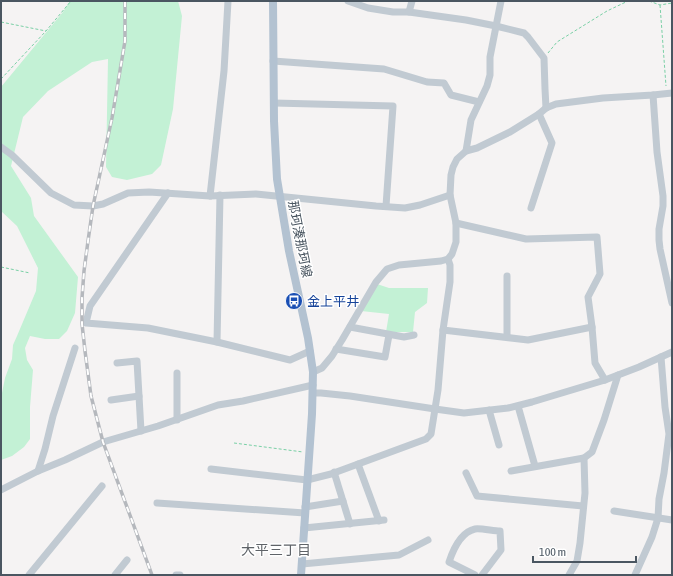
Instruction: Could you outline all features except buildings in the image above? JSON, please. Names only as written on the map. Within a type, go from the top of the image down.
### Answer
[{"type":"main road","name":"那珂湊那珂線","points":[[273,1],[273,61],[277,179],[289,251],[313,372],[301,575]]},
{"type":"street","points":[[210,196],[224,71],[228,1]]},
{"type":"street","points":[[348,1],[374,9],[466,20],[496,26],[524,34],[544,58],[546,108]]},
{"type":"street","points":[[409,12],[412,1]]},
{"type":"street","points":[[466,151],[471,120],[479,102],[484,95],[490,75],[490,57],[500,1]]},
{"type":"street","points":[[273,61],[384,69],[427,82],[444,83],[451,95],[479,102]]},
{"type":"street","points":[[313,372],[322,368],[336,349],[350,328],[376,282],[386,269],[399,265],[441,261],[448,259],[452,254],[456,242],[456,223],[450,195],[451,175],[457,159],[466,151],[477,148],[510,132],[546,108],[556,104],[603,98],[669,93]]},
{"type":"street","points":[[653,95],[657,152],[664,196],[659,229],[659,240],[672,303]]},
{"type":"street","points":[[274,103],[393,106],[386,206]]},
{"type":"street","points":[[530,208],[552,143],[539,114]]},
{"type":"street","points":[[1,147],[12,155],[51,192],[74,205],[94,206],[103,204],[128,193],[149,192],[210,196],[256,194],[273,195],[280,197],[405,208],[420,205],[450,195]]},
{"type":"street","points":[[168,193],[90,306],[86,323],[148,328],[217,342],[290,360],[310,351]]},
{"type":"street","points":[[217,342],[220,195]]},
{"type":"street","points":[[456,223],[526,239],[597,237],[600,274],[588,297],[595,363],[605,380]]},
{"type":"street","points":[[212,469],[307,480],[426,440],[431,434],[438,390],[443,330],[450,282],[450,266],[448,259]]},
{"type":"street","points":[[507,276],[507,337]]},
{"type":"street","points":[[443,330],[528,340],[592,327]]},
{"type":"street","points":[[350,328],[404,337],[414,335]]},
{"type":"street","points":[[336,349],[386,357],[389,335]]},
{"type":"street","points":[[38,471],[53,416],[75,348]]},
{"type":"street","points":[[1,490],[38,471],[103,442],[177,420],[218,405],[313,389],[321,393],[464,413],[518,406],[605,380],[672,352]]},
{"type":"street","points":[[635,575],[652,537],[658,518],[659,499],[669,434],[661,357]]},
{"type":"street","points":[[117,364],[137,361],[141,431]]},
{"type":"street","points":[[177,373],[177,420]]},
{"type":"street","points":[[511,471],[584,458],[592,452],[618,375]]},
{"type":"street","points":[[111,400],[139,396]]},
{"type":"street","points":[[518,406],[536,466]]},
{"type":"street","points":[[489,410],[499,444]]},
{"type":"street","points":[[572,574],[577,561],[583,506],[584,458]]},
{"type":"street","points":[[304,528],[381,521],[358,464]]},
{"type":"street","points":[[334,472],[350,524]]},
{"type":"street","points":[[466,473],[477,496],[583,506]]},
{"type":"street","points":[[29,575],[102,486]]},
{"type":"street","points":[[157,503],[305,510],[343,501]]},
{"type":"street","points":[[614,511],[672,520]]},
{"type":"street","points":[[475,575],[449,562],[453,550],[465,533],[476,528],[500,532],[500,550],[482,575]]},
{"type":"street","points":[[302,564],[399,555],[428,540]]},
{"type":"street","points":[[115,575],[127,560]]},
{"type":"path","points":[[1,79],[46,31],[71,1]]},
{"type":"path","points":[[544,58],[556,42],[607,11],[628,1]]},
{"type":"path","points":[[649,1],[660,5],[672,3]]},
{"type":"path","points":[[660,5],[669,93]]},
{"type":"path","points":[[1,22],[46,31]]},
{"type":"path","points":[[1,267],[30,273]]},
{"type":"path","points":[[234,444],[309,453]]},
{"type":"green space","points":[[70,1],[178,1],[182,16],[173,109],[161,165],[152,174],[127,180],[112,177],[106,167],[108,59],[92,62],[48,91],[23,117],[11,166],[31,198],[34,216],[78,277],[75,313],[67,331],[59,339],[45,339],[30,336],[25,348],[27,360],[33,370],[30,407],[30,439],[24,447],[12,456],[1,460],[1,398],[5,378],[12,359],[13,345],[36,291],[38,268],[17,226],[1,211],[1,87],[63,12]]},
{"type":"green space","points":[[377,284],[389,288],[428,288],[427,303],[415,312],[413,332],[386,332],[389,314],[361,311]]},
{"type":"railway","points":[[125,1],[125,41],[112,118],[93,206],[84,271],[82,324],[91,396],[103,442],[152,575]]},
{"type":"place","name":"金上平井","points":[[294,301]]},
{"type":"district","name":"大平三丁目","points":[[276,550]]}]
